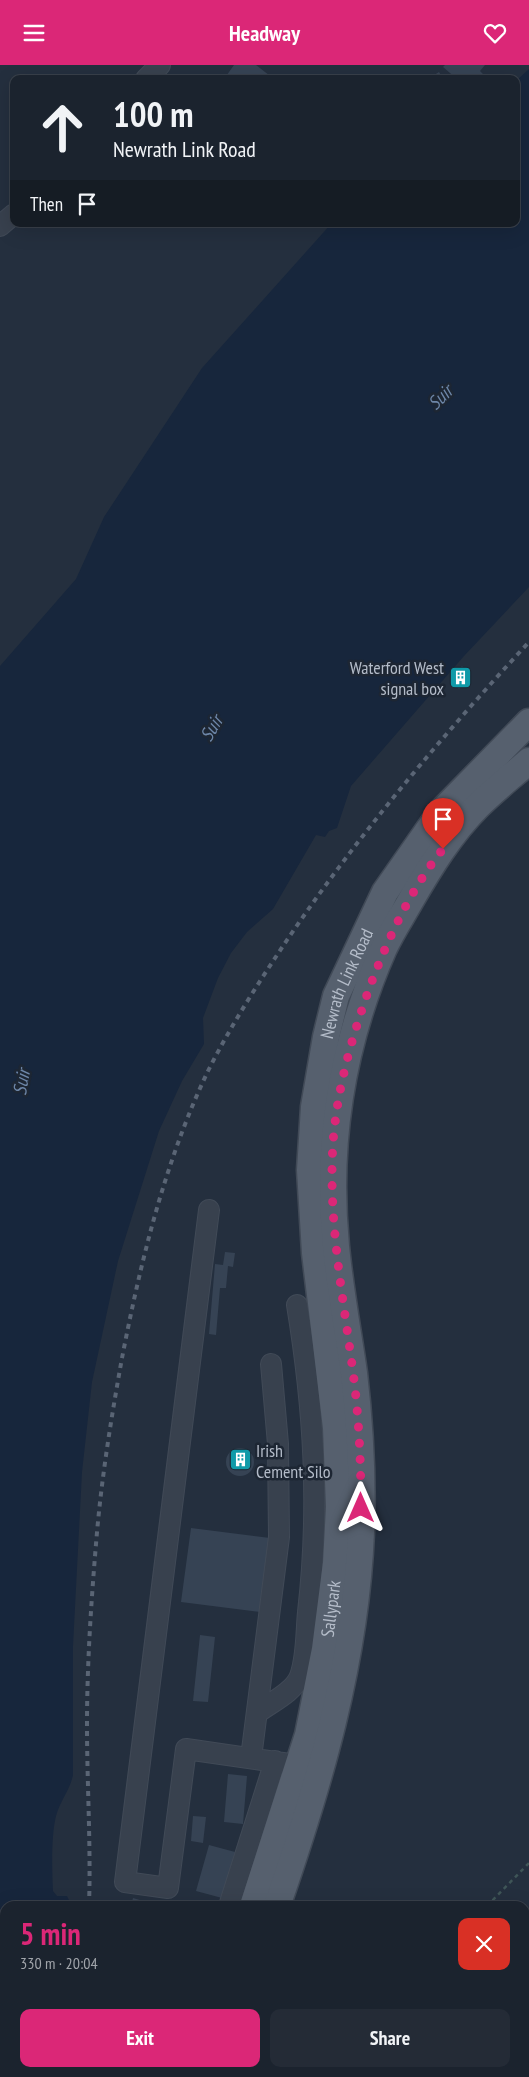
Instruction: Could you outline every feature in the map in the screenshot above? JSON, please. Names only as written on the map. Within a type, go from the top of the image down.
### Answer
[{"type":"main road","name":"Newrath Link Road","points":[[321,1304],[312,1225],[310,1148],[316,1088],[336,996],[385,892],[441,812],[529,722]]},
{"type":"main road","name":"Newrath Link Road","points":[[321,1304],[336,1247],[333,1168],[339,1093],[351,1039],[384,947],[431,864],[478,807],[529,761]]},
{"type":"main road","name":"Sallypark","points":[[278,1901],[311,1767],[346,1656],[355,1601],[360,1539],[359,1430],[321,1304]]},
{"type":"main road","name":"Sallypark","points":[[255,1901],[311,1767]]},
{"type":"street","points":[[150,75],[160,65]]},
{"type":"street","points":[[0,226],[10,217]]},
{"type":"street","points":[[209,1210],[125,1881],[168,1888],[186,1749],[311,1767]]},
{"type":"street","points":[[257,1713],[290,1689],[300,1676],[311,1587],[315,1506],[314,1434],[306,1364],[321,1304]]},
{"type":"street","points":[[251,1758],[280,1514],[278,1444],[271,1364]]},
{"type":"street","points":[[232,1901],[275,1761]]},
{"type":"path","points":[[492,1901],[529,1863]]},
{"type":"water","name":"Suir","points":[[529,69],[529,587],[464,656],[351,786],[337,828],[329,831],[325,837],[316,835],[273,909],[247,932],[231,953],[218,978],[203,1018],[204,1044],[182,1081],[159,1131],[118,1261],[92,1382],[82,1472],[73,1646],[73,1775],[54,1824],[52,1863],[53,1891],[57,1896],[67,1896],[70,1901],[0,1901],[0,666],[76,579],[104,517],[202,368],[328,227],[520,227],[520,77]]},
{"type":"building","points":[[234,65],[256,65],[269,75],[227,75]]},
{"type":"building","points":[[445,65],[485,65],[480,71],[482,75],[452,75],[443,67]]},
{"type":"building","name":"Waterford West signal box","points":[[462,666],[471,675],[459,689],[450,679]]},
{"type":"building","points":[[225,1252],[235,1253],[233,1267],[228,1266],[226,1288],[220,1288],[216,1335],[209,1334],[215,1264],[223,1265]]},
{"type":"building","name":"Irish Cement Silo","points":[[240,1448],[250,1452],[254,1462],[250,1472],[240,1476],[230,1472],[226,1462],[230,1452]]},
{"type":"building","points":[[191,1528],[270,1538],[261,1612],[181,1602]]},
{"type":"building","points":[[200,1635],[215,1637],[208,1702],[193,1701]]},
{"type":"building","points":[[228,1774],[247,1776],[243,1824],[224,1822]]},
{"type":"building","points":[[193,1816],[206,1817],[203,1843],[191,1841]]},
{"type":"building","points":[[209,1845],[235,1852],[222,1898],[196,1891]]},
{"type":"building","points":[[133,1898],[143,1901],[132,1901]]},
{"type":"railway","points":[[89,1901],[88,1680],[92,1589],[101,1497],[118,1381],[137,1284],[156,1211],[179,1140],[208,1071],[226,1037],[287,940],[343,862],[402,787],[529,642]]},
{"type":"place","name":"Waterford West signal box","points":[[460,677]]},
{"type":"place","name":"Irish Cement Silo","points":[[240,1460]]},
{"type":"route","points":[[361,1508],[357,1404],[336,1247],[332,1194],[333,1143],[339,1093],[351,1039],[384,947],[431,864],[443,849]]}]
